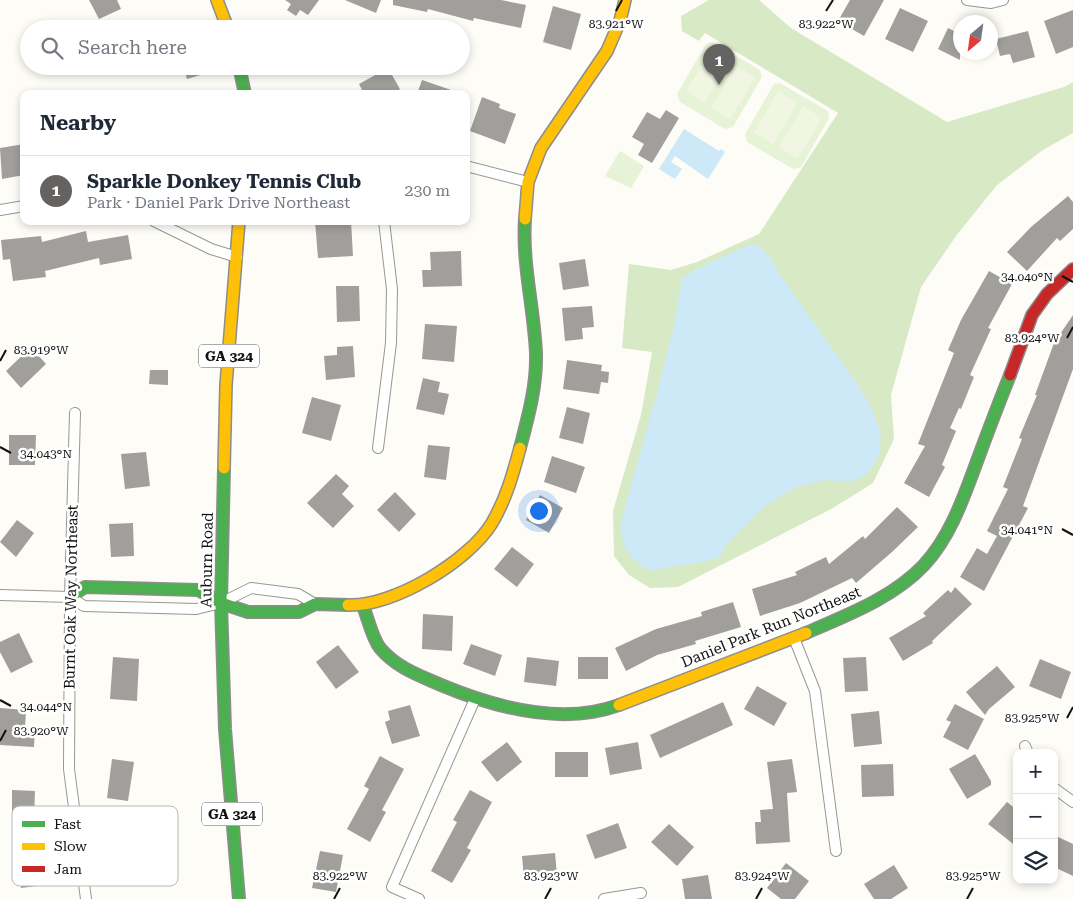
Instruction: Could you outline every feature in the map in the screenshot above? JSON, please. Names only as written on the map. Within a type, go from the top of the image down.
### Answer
[{"type":"street","points":[[217,0],[225,20]]},
{"type":"street","points":[[0,595],[70,597],[84,606],[196,610],[221,603],[251,588],[298,594],[315,604],[363,606],[419,586],[459,560],[491,524],[510,485],[533,400],[536,354],[524,239],[528,182],[541,148],[607,51],[620,21],[626,0]]},
{"type":"street","points":[[967,0],[991,3],[1003,0]]},
{"type":"street","points":[[241,75],[244,90]]},
{"type":"street","points":[[470,167],[528,182]]},
{"type":"street","points":[[0,210],[20,207]]},
{"type":"street","points":[[161,225],[176,234],[211,249],[237,257]]},
{"type":"street","name":"Auburn Road","points":[[239,899],[225,729],[221,603],[226,384],[240,225]]},
{"type":"street","points":[[378,448],[391,343],[392,289],[384,225]]},
{"type":"street","name":"Daniel Park Run Northeast","points":[[363,606],[379,647],[403,669],[475,699],[524,712],[562,714],[602,711],[794,638],[863,608],[902,584],[924,565],[946,536],[961,504],[1032,315],[1047,294],[1073,269]]},
{"type":"street","name":"Burnt Oak Way Northeast","points":[[75,413],[70,597],[70,769],[75,806]]},
{"type":"street","points":[[70,597],[84,587],[198,590],[221,603],[248,612],[299,612],[315,604]]},
{"type":"street","points":[[794,638],[814,691],[836,851]]},
{"type":"street","points":[[419,899],[392,887],[475,699]]},
{"type":"street","points":[[1058,791],[1073,802]]},
{"type":"street","name":"Burnt Oak Way Northeast","points":[[84,886],[86,899]]},
{"type":"street","points":[[604,899],[642,893]]},
{"type":"green space","points":[[709,0],[759,0],[791,28],[947,122],[1064,87],[1073,82],[1073,133],[1043,150],[997,185],[956,236],[921,287],[891,395],[894,439],[873,483],[833,508],[678,587],[650,588],[629,575],[614,556],[613,511],[641,415],[652,352],[622,348],[629,264],[671,270],[697,262],[759,234],[838,113],[705,33],[699,41],[682,31],[681,16]]},
{"type":"green space","points":[[712,42],[760,70],[762,77],[733,127],[725,129],[680,102],[677,94],[706,44]]},
{"type":"green space","points":[[710,51],[729,62],[705,103],[686,92]]},
{"type":"green space","points":[[736,66],[755,78],[730,119],[711,107]]},
{"type":"green space","points":[[780,83],[828,111],[829,118],[801,167],[793,169],[747,142],[745,134],[774,84]]},
{"type":"green space","points":[[778,91],[797,103],[773,144],[754,133]]},
{"type":"green space","points":[[803,106],[822,118],[798,159],[779,147]]},
{"type":"green space","points":[[620,151],[644,166],[631,188],[605,176]]},
{"type":"water","points":[[684,129],[719,151],[721,149],[725,152],[708,179],[675,156],[671,162],[682,169],[675,179],[659,169]]},
{"type":"water","points":[[750,244],[760,247],[770,256],[780,275],[858,385],[873,411],[881,435],[878,458],[865,475],[851,482],[827,480],[799,486],[766,505],[727,544],[720,557],[703,562],[651,571],[637,562],[628,553],[623,542],[620,526],[674,326],[682,278]]},
{"type":"building","points":[[89,0],[117,0],[121,9],[99,19]]},
{"type":"building","points":[[285,0],[319,0],[308,15],[300,10],[296,16],[287,10],[291,4]]},
{"type":"building","points":[[345,0],[381,0],[376,13]]},
{"type":"building","points":[[393,0],[501,0],[526,5],[521,28],[474,18],[473,21],[428,9],[427,12],[393,5]]},
{"type":"building","points":[[850,0],[884,0],[864,36],[838,21]]},
{"type":"building","points":[[553,6],[581,14],[571,50],[543,42]]},
{"type":"building","points":[[900,8],[928,21],[913,52],[885,39]]},
{"type":"building","points":[[1073,10],[1073,47],[1056,54],[1044,21]]},
{"type":"building","points":[[948,28],[953,30],[953,56],[938,49]]},
{"type":"building","points":[[1028,31],[1035,57],[1013,63],[1010,54],[1000,56],[998,38]]},
{"type":"building","points":[[186,75],[200,75],[187,79]]},
{"type":"building","points":[[375,75],[392,75],[400,89],[362,90],[359,84]]},
{"type":"building","points":[[422,80],[451,90],[418,90]]},
{"type":"building","points":[[482,97],[500,104],[499,108],[516,114],[505,144],[470,131]]},
{"type":"building","points":[[666,110],[679,118],[652,163],[638,155],[644,144],[632,137],[647,112],[660,119]]},
{"type":"building","points":[[20,145],[20,176],[2,179],[0,148]]},
{"type":"building","points":[[1068,196],[1073,202],[1073,229],[1060,241],[1057,238],[1027,271],[1007,252],[1031,227]]},
{"type":"building","points":[[315,225],[351,225],[353,256],[318,258]]},
{"type":"building","points":[[86,231],[88,242],[128,235],[132,259],[100,265],[99,258],[45,271],[46,277],[13,281],[10,259],[3,260],[1,240],[41,236],[42,242]]},
{"type":"building","points":[[461,251],[462,286],[423,287],[422,270],[431,270],[430,252]]},
{"type":"building","points":[[585,259],[589,286],[563,290],[559,263]]},
{"type":"building","points":[[989,271],[1012,284],[988,328],[991,329],[970,375],[974,377],[961,409],[959,408],[950,428],[956,431],[942,465],[945,467],[929,497],[904,483],[925,446],[918,444],[954,353],[948,350],[961,320]]},
{"type":"building","points":[[336,286],[359,286],[360,321],[337,322]]},
{"type":"building","points":[[592,306],[594,327],[582,328],[583,339],[565,341],[562,308]]},
{"type":"building","points":[[1073,315],[1073,369],[1023,506],[1028,508],[984,591],[960,577],[977,548],[987,554],[997,536],[987,531],[1008,489],[1003,487],[1022,439],[1019,438],[1037,395],[1035,395],[1054,343]]},
{"type":"building","points":[[425,324],[457,326],[454,362],[422,359]]},
{"type":"building","points":[[353,346],[355,377],[326,380],[324,356],[337,355],[337,347]]},
{"type":"building","points":[[31,347],[46,364],[21,388],[6,371]]},
{"type":"building","points":[[567,360],[602,365],[601,371],[609,372],[608,383],[601,382],[599,394],[563,389]]},
{"type":"building","points":[[150,370],[168,370],[168,385],[149,384]]},
{"type":"building","points":[[423,378],[440,382],[438,392],[449,394],[444,415],[416,409]]},
{"type":"building","points":[[312,397],[341,405],[331,441],[302,433]]},
{"type":"building","points":[[567,407],[590,413],[583,444],[559,438]]},
{"type":"building","points":[[9,435],[36,435],[35,465],[9,465]]},
{"type":"building","points":[[428,445],[450,447],[446,480],[424,477]]},
{"type":"building","points":[[146,452],[150,486],[125,489],[121,454]]},
{"type":"building","points":[[552,456],[585,467],[576,493],[544,482]]},
{"type":"building","points":[[336,474],[349,486],[342,494],[354,506],[333,528],[307,503]]},
{"type":"building","points":[[395,492],[416,514],[399,532],[377,510]]},
{"type":"building","points":[[540,495],[563,508],[549,533],[526,520]]},
{"type":"building","points":[[897,507],[918,527],[856,583],[852,578],[800,603],[760,616],[752,589],[797,575],[795,572],[826,557],[829,564],[863,536],[865,539]]},
{"type":"building","points":[[17,520],[34,533],[16,557],[0,542]]},
{"type":"building","points":[[133,523],[134,556],[111,557],[109,524]]},
{"type":"building","points":[[512,547],[534,564],[517,587],[494,569]]},
{"type":"building","points":[[955,587],[972,604],[932,641],[933,643],[903,661],[889,638],[926,616],[923,613],[948,590],[951,593]]},
{"type":"building","points":[[733,602],[741,627],[695,641],[696,644],[657,655],[626,671],[615,648],[656,629],[702,616],[701,612]]},
{"type":"building","points":[[423,614],[453,616],[452,651],[422,649]]},
{"type":"building","points":[[19,633],[33,662],[11,673],[0,652],[0,642]]},
{"type":"building","points":[[471,644],[502,655],[495,676],[463,664]]},
{"type":"building","points":[[338,645],[359,672],[336,689],[316,662]]},
{"type":"building","points":[[113,657],[139,659],[137,701],[110,699]]},
{"type":"building","points":[[527,657],[559,661],[556,686],[524,682]]},
{"type":"building","points":[[578,657],[608,657],[608,679],[578,679]]},
{"type":"building","points":[[866,657],[868,691],[845,692],[843,658]]},
{"type":"building","points":[[1040,659],[1071,672],[1061,699],[1029,686]]},
{"type":"building","points":[[997,666],[1015,687],[989,709],[985,715],[966,692]]},
{"type":"building","points":[[757,686],[787,703],[774,726],[744,709]]},
{"type":"building","points":[[723,702],[733,725],[660,758],[650,735]]},
{"type":"building","points":[[955,704],[984,719],[968,750],[943,737],[951,722],[946,720]]},
{"type":"building","points":[[410,705],[420,736],[392,744],[385,722],[390,720],[388,711]]},
{"type":"building","points":[[0,708],[26,710],[25,728],[35,729],[34,747],[0,745]]},
{"type":"building","points":[[879,711],[882,744],[854,747],[851,714]]},
{"type":"building","points":[[507,742],[522,762],[497,782],[481,762]]},
{"type":"building","points":[[638,742],[642,769],[610,775],[605,748]]},
{"type":"building","points":[[555,752],[588,752],[588,777],[555,777]]},
{"type":"building","points":[[975,754],[991,781],[991,785],[967,799],[949,769]]},
{"type":"building","points":[[380,756],[404,769],[382,810],[386,812],[370,842],[347,829],[369,789],[364,786]]},
{"type":"building","points":[[112,759],[134,762],[128,801],[107,798]]},
{"type":"building","points":[[792,759],[797,792],[787,793],[790,842],[756,844],[755,822],[761,822],[760,810],[773,809],[767,762]]},
{"type":"building","points":[[893,764],[894,796],[862,797],[861,765]]},
{"type":"building","points":[[12,790],[35,791],[34,806],[12,806]]},
{"type":"building","points":[[470,790],[492,802],[467,848],[471,850],[452,883],[431,871],[457,822],[453,820]]},
{"type":"building","points":[[1007,802],[1013,807],[1013,844],[988,824]]},
{"type":"building","points":[[618,823],[627,848],[595,859],[586,835]]},
{"type":"building","points":[[669,824],[694,847],[677,866],[651,842]]},
{"type":"building","points":[[1058,837],[1073,844],[1073,876],[1058,869]]},
{"type":"building","points":[[320,851],[343,855],[336,892],[312,888]]},
{"type":"building","points":[[555,853],[557,875],[524,878],[522,856]]},
{"type":"building","points":[[786,863],[809,881],[795,899],[781,899],[767,888]]},
{"type":"building","points":[[894,865],[908,888],[891,899],[874,899],[864,884]]},
{"type":"building","points":[[708,875],[712,899],[685,899],[682,879]]},
{"type":"traffic: fast","points":[[241,75],[244,90]]},
{"type":"traffic: fast","points":[[520,448],[531,401],[536,365],[535,336],[525,253],[525,219]]},
{"type":"traffic: fast","points":[[806,633],[869,605],[884,596],[912,577],[933,554],[961,504],[1010,375]]},
{"type":"traffic: fast","points":[[224,468],[221,603],[225,729],[239,899]]},
{"type":"traffic: fast","points":[[70,597],[85,587],[198,590],[221,603],[248,612],[299,612],[315,604],[348,605]]},
{"type":"traffic: fast","points":[[363,606],[375,639],[380,648],[393,661],[424,678],[462,693],[506,707],[552,714],[575,714],[619,705]]},
{"type":"traffic: slow","points":[[217,0],[225,20]]},
{"type":"traffic: slow","points":[[525,219],[528,182],[541,148],[607,51],[620,21],[625,0]]},
{"type":"traffic: slow","points":[[224,468],[226,385],[239,225]]},
{"type":"traffic: slow","points":[[348,605],[366,604],[407,590],[428,579],[466,552],[481,538],[497,514],[509,486],[520,448]]},
{"type":"traffic: slow","points":[[619,705],[806,633]]},
{"type":"traffic: jam","points":[[1010,375],[1032,315],[1047,294],[1073,269]]},
{"type":"place","name":"Sparkle Donkey Tennis Club","points":[[719,85]]}]
